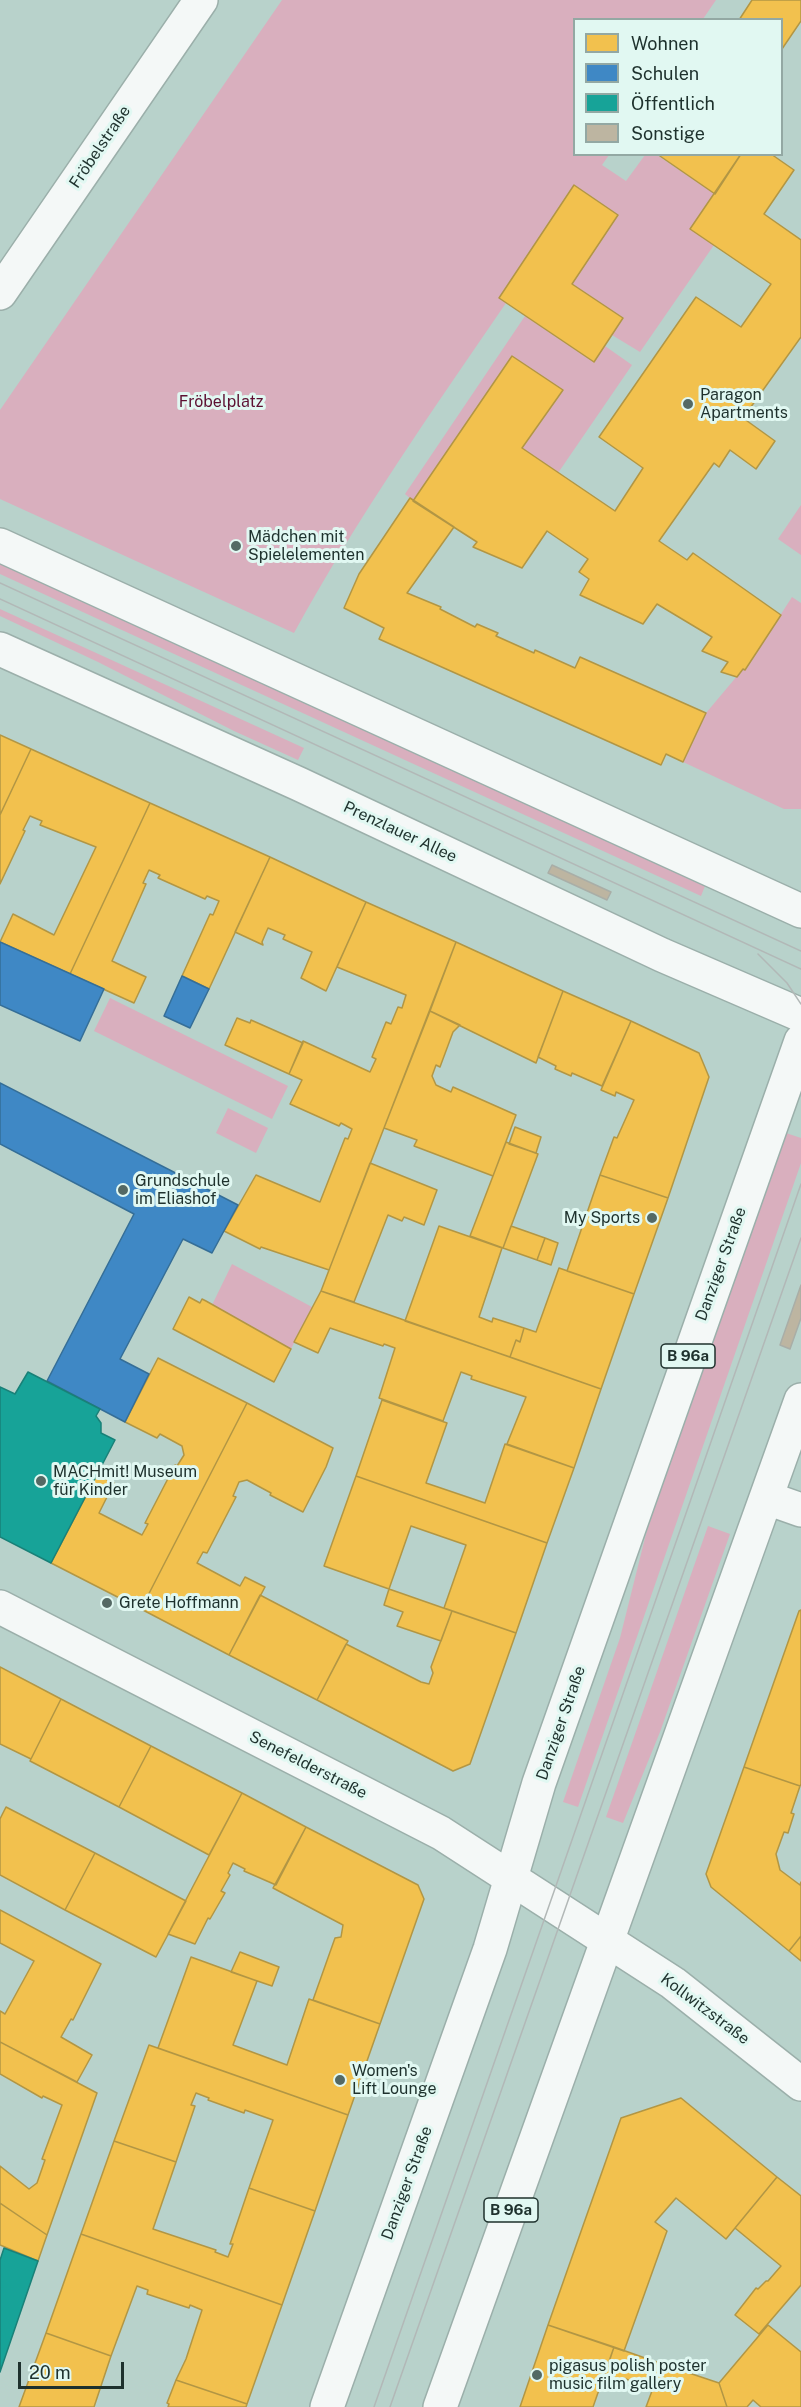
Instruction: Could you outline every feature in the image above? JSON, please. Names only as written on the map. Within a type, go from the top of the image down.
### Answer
[{"type":"main road","name":"Fröbelstraße","points":[[0,293],[201,0]]},
{"type":"main road","points":[[0,545],[801,911]]},
{"type":"main road","name":"Prenzlauer Allee","points":[[0,649],[299,784],[662,955],[801,1015]]},
{"type":"main road","name":"Danziger Straße","points":[[327,2407],[486,1960],[547,1761],[801,1041]]},
{"type":"main road","name":"B 96a","points":[[440,2407],[801,1400]]},
{"type":"main road","points":[[767,1498],[801,1510]]},
{"type":"main road","name":"Senefelderstraße","points":[[0,1607],[441,1833],[606,1940]]},
{"type":"main road","name":"Kollwitzstraße","points":[[606,1940],[673,1983],[801,2084]]},
{"type":"green space","name":"Fröbelplatz","points":[[282,0],[716,0],[704,18],[573,18],[573,156],[608,156],[602,165],[626,181],[644,156],[658,156],[715,194],[690,229],[714,245],[640,352],[612,335],[623,318],[572,284],[618,215],[574,185],[499,298],[506,303],[369,507],[294,633],[0,499],[0,410]]},
{"type":"green space","points":[[525,316],[594,362],[605,346],[632,365],[558,473],[522,448],[562,390],[512,356],[413,501],[405,494]]},
{"type":"green space","points":[[801,505],[801,555],[778,539]]},
{"type":"green space","points":[[0,562],[705,886],[701,896],[0,574]]},
{"type":"green space","points":[[792,597],[801,603],[801,809],[784,809],[683,762],[706,713],[743,669],[745,670]]},
{"type":"green space","points":[[0,609],[304,748],[298,760],[234,731],[98,662],[0,616]]},
{"type":"green space","points":[[110,998],[288,1086],[272,1119],[94,1031]]},
{"type":"green space","points":[[228,1108],[268,1128],[256,1153],[216,1133]]},
{"type":"green space","points":[[786,1133],[801,1138],[801,1163],[578,1807],[563,1802],[620,1638],[647,1530]]},
{"type":"green space","points":[[232,1264],[312,1307],[291,1349],[212,1305]]},
{"type":"green space","points":[[708,1526],[730,1534],[660,1732],[623,1823],[606,1817]]},
{"type":"building: Wohnen","points":[[752,0],[801,0],[801,21],[783,48],[783,18],[740,18]]},
{"type":"building: Wohnen","points":[[660,156],[740,156],[715,194]]},
{"type":"building: Wohnen","name":"Paragon Apartments","points":[[740,156],[774,156],[794,170],[764,214],[801,240],[801,337],[743,418],[775,441],[756,469],[730,450],[719,467],[714,463],[659,541],[687,560],[693,553],[781,615],[745,670],[743,669],[737,677],[721,672],[728,662],[702,651],[712,637],[657,604],[643,624],[580,595],[589,579],[579,572],[588,559],[547,531],[522,568],[473,547],[477,542],[413,501],[512,356],[563,390],[522,448],[615,511],[643,468],[599,437],[696,297],[741,327],[771,284],[690,229]]},
{"type":"building: Wohnen","points":[[574,185],[618,215],[572,284],[623,318],[594,362],[499,298]]},
{"type":"building: Wohnen","points":[[410,498],[454,527],[407,593],[441,607],[440,609],[475,627],[477,624],[498,633],[496,636],[534,653],[535,650],[575,668],[580,657],[706,713],[683,762],[666,754],[661,765],[379,639],[384,628],[344,608],[359,574]]},
{"type":"building: Wohnen","points":[[0,735],[31,749],[0,815]]},
{"type":"building: Wohnen","points":[[31,749],[150,803],[70,974],[0,942],[13,914],[54,935],[96,847],[40,825],[42,821],[30,816],[0,884],[0,815]]},
{"type":"building: Wohnen","points":[[150,803],[270,857],[209,989],[182,976],[210,914],[213,915],[219,901],[207,896],[205,899],[158,878],[160,875],[149,870],[143,883],[146,884],[112,961],[146,977],[134,1003],[70,974]]},
{"type":"building: Wohnen","points":[[270,857],[366,902],[326,991],[301,978],[312,952],[283,939],[285,935],[268,928],[262,942],[263,945],[235,932]]},
{"type":"building: Wohnen","points":[[366,902],[456,942],[329,1270],[261,1247],[260,1249],[224,1231],[256,1175],[320,1202],[345,1138],[348,1139],[352,1129],[341,1123],[339,1126],[290,1104],[302,1080],[289,1074],[303,1041],[370,1072],[376,1059],[372,1057],[386,1022],[391,1024],[398,1007],[402,1008],[406,995],[337,967]]},
{"type":"building: Wohnen","points":[[456,942],[563,991],[536,1063],[430,1011]]},
{"type":"building: Wohnen","points":[[563,991],[631,1021],[602,1086],[572,1073],[571,1076],[555,1069],[556,1066],[538,1057]]},
{"type":"building: Wohnen","points":[[430,1011],[460,1025],[453,1032],[440,1067],[436,1065],[432,1076],[436,1085],[451,1092],[453,1087],[516,1115],[493,1176],[414,1146],[417,1140],[384,1128]]},
{"type":"building: Wohnen","points":[[237,1018],[250,1023],[251,1020],[303,1043],[289,1074],[225,1045]]},
{"type":"building: Wohnen","points":[[631,1021],[699,1053],[709,1077],[668,1198],[600,1175],[614,1137],[617,1138],[634,1100],[616,1092],[615,1096],[601,1090]]},
{"type":"building: Wohnen","points":[[515,1127],[541,1137],[536,1153],[509,1144]]},
{"type":"building: Wohnen","points":[[506,1142],[538,1154],[503,1248],[470,1236]]},
{"type":"building: Wohnen","points":[[370,1163],[437,1190],[424,1225],[404,1217],[402,1221],[388,1215],[354,1302],[321,1291]]},
{"type":"building: Wohnen","points":[[600,1175],[668,1198],[634,1294],[567,1271]]},
{"type":"building: Wohnen","points":[[439,1226],[502,1248],[479,1317],[492,1322],[493,1318],[524,1328],[520,1342],[516,1340],[510,1357],[405,1321]]},
{"type":"building: Wohnen","points":[[511,1226],[545,1238],[537,1260],[503,1248]]},
{"type":"building: Wohnen","points":[[545,1238],[558,1243],[551,1265],[537,1260]]},
{"type":"building: Wohnen","points":[[559,1268],[634,1294],[601,1389],[510,1357],[516,1340],[520,1342],[524,1328],[536,1332]]},
{"type":"building: Wohnen","points":[[321,1291],[601,1389],[574,1468],[507,1444],[526,1397],[471,1379],[472,1376],[461,1372],[443,1421],[379,1398],[395,1348],[330,1328],[318,1353],[294,1342]]},
{"type":"building: Wohnen","points":[[189,1297],[200,1303],[202,1299],[206,1301],[291,1349],[274,1382],[173,1329]]},
{"type":"building: Wohnen","points":[[158,1358],[247,1403],[141,1609],[51,1563],[97,1475],[114,1483],[99,1513],[142,1535],[148,1524],[145,1523],[175,1465],[177,1466],[184,1455],[182,1446],[160,1434],[157,1438],[125,1422]]},
{"type":"building: Wohnen","points":[[382,1400],[447,1423],[426,1483],[485,1503],[505,1444],[574,1468],[547,1543],[356,1476]]},
{"type":"building: Wohnen","points":[[247,1403],[333,1448],[303,1512],[247,1480],[239,1482],[233,1496],[236,1497],[207,1553],[203,1552],[197,1563],[240,1586],[245,1577],[265,1587],[229,1655],[141,1609]]},
{"type":"building: Wohnen","points":[[356,1476],[547,1543],[516,1633],[444,1608],[466,1545],[411,1526],[389,1589],[324,1566]]},
{"type":"building: Wohnen","points":[[389,1589],[452,1611],[441,1641],[397,1626],[403,1612],[384,1605]]},
{"type":"building: Wohnen","points":[[260,1595],[348,1641],[317,1700],[229,1655]]},
{"type":"building: Wohnen","points":[[801,1610],[801,1784],[800,1786],[744,1767]]},
{"type":"building: Wohnen","points":[[452,1611],[516,1633],[470,1764],[453,1771],[317,1700],[346,1644],[429,1684],[433,1673],[431,1667]]},
{"type":"building: Wohnen","points":[[0,1667],[61,1699],[31,1759],[0,1744]]},
{"type":"building: Wohnen","points":[[61,1699],[151,1746],[119,1807],[30,1761]]},
{"type":"building: Wohnen","points":[[151,1746],[242,1793],[209,1855],[119,1807]]},
{"type":"building: Wohnen","points":[[744,1767],[800,1786],[791,1813],[794,1814],[788,1833],[784,1832],[776,1854],[780,1870],[800,1885],[801,1882],[801,1936],[789,1951],[711,1887],[706,1874]]},
{"type":"building: Wohnen","points":[[242,1793],[306,1827],[276,1885],[244,1871],[245,1869],[233,1863],[228,1873],[230,1875],[221,1891],[225,1893],[210,1919],[208,1918],[195,1944],[168,1934]]},
{"type":"building: Wohnen","points":[[6,1807],[95,1853],[65,1910],[0,1875],[0,1819]]},
{"type":"building: Wohnen","points":[[306,1827],[418,1885],[424,1899],[380,2024],[313,2000],[335,1938],[341,1937],[343,1925],[273,1888]]},
{"type":"building: Wohnen","points":[[95,1853],[186,1901],[156,1957],[65,1910]]},
{"type":"building: Wohnen","points":[[0,1910],[101,1964],[73,2020],[71,2019],[61,2037],[92,2055],[77,2082],[0,2042],[0,2011],[5,2014],[34,1961],[0,1943]]},
{"type":"building: Wohnen","points":[[801,1936],[801,1961],[789,1951]]},
{"type":"building: Wohnen","points":[[240,1952],[279,1967],[272,1986],[231,1972]]},
{"type":"building: Wohnen","points":[[191,1957],[257,1981],[233,2045],[287,2065],[309,1999],[380,2024],[348,2115],[158,2048]]},
{"type":"building: Wohnen","points":[[0,2042],[97,2093],[47,2235],[0,2203],[0,2166],[29,2189],[37,2183],[45,2160],[42,2159],[62,2105],[43,2096],[42,2098],[0,2074]]},
{"type":"building: Wohnen","points":[[149,2045],[348,2115],[315,2211],[249,2188],[273,2120],[245,2110],[244,2113],[208,2100],[209,2098],[196,2093],[191,2105],[195,2106],[176,2162],[114,2141]]},
{"type":"building: Wohnen","points":[[681,2098],[777,2177],[726,2239],[676,2198],[655,2222],[667,2231],[624,2351],[548,2325],[621,2118]]},
{"type":"building: Wohnen","points":[[114,2141],[176,2162],[153,2229],[216,2250],[215,2252],[228,2257],[233,2244],[230,2244],[249,2188],[315,2211],[282,2305],[81,2234]]},
{"type":"building: Wohnen","points":[[777,2177],[801,2196],[801,2285],[759,2334],[735,2315],[756,2288],[758,2289],[768,2281],[781,2266],[735,2228]]},
{"type":"building: Wohnen","points":[[0,2203],[47,2235],[38,2261],[0,2245]]},
{"type":"building: Wohnen","points":[[81,2234],[282,2305],[247,2404],[176,2380],[186,2359],[202,2310],[147,2294],[148,2290],[137,2286],[111,2356],[46,2333]]},
{"type":"building: Wohnen","points":[[548,2325],[614,2347],[593,2407],[520,2407]]},
{"type":"building: Wohnen","points":[[768,2325],[801,2352],[801,2407],[761,2407],[753,2400],[747,2407],[727,2407],[719,2383]]},
{"type":"building: Wohnen","points":[[46,2333],[111,2356],[94,2407],[19,2407]]},
{"type":"building: Wohnen","points":[[614,2347],[662,2364],[653,2389],[623,2378],[620,2386],[603,2380]]},
{"type":"building: Wohnen","points":[[662,2364],[719,2383],[727,2407],[646,2407]]},
{"type":"building: Wohnen","points":[[176,2380],[247,2404],[246,2407],[168,2407],[167,2403]]},
{"type":"building: Schulen","points":[[0,942],[104,989],[80,1041],[0,1005]]},
{"type":"building: Schulen","points":[[182,976],[209,989],[190,1028],[164,1016]]},
{"type":"building: Schulen","points":[[0,1083],[238,1205],[212,1253],[183,1239],[120,1359],[149,1374],[125,1422],[47,1381],[134,1214],[0,1144]]},
{"type":"building: Öffentlich","points":[[28,1372],[100,1409],[96,1416],[101,1423],[101,1433],[115,1440],[51,1563],[0,1537],[0,1387],[15,1394]]},
{"type":"building: Öffentlich","points":[[4,2248],[38,2261],[0,2372],[0,2260]]},
{"type":"building: Sonstige","points":[[552,865],[611,892],[607,900],[548,873]]},
{"type":"building: Sonstige","points":[[801,1285],[801,1318],[790,1349],[780,1345]]},
{"type":"tram line","points":[[0,583],[801,951]]},
{"type":"tram line","points":[[0,599],[801,969]]},
{"type":"tram line","points":[[758,954],[787,983],[801,1004]]},
{"type":"tram line","points":[[374,2407],[801,1184]]},
{"type":"tram line","points":[[390,2407],[801,1238]]},
{"type":"place","name":"Paragon Apartments","points":[[688,404]]},
{"type":"place","name":"Mädchen mit Spielelementen","points":[[236,546]]},
{"type":"place","name":"Grundschule im Eliashof","points":[[123,1190]]},
{"type":"place","name":"My Sports","points":[[652,1218]]},
{"type":"place","name":"MACHmit! Museum für Kinder","points":[[41,1481]]},
{"type":"place","name":"Grete Hoffmann","points":[[107,1603]]},
{"type":"place","name":"Women's Lift Lounge","points":[[340,2080]]},
{"type":"place","name":"pigasus polish poster music film gallery","points":[[537,2375]]}]
